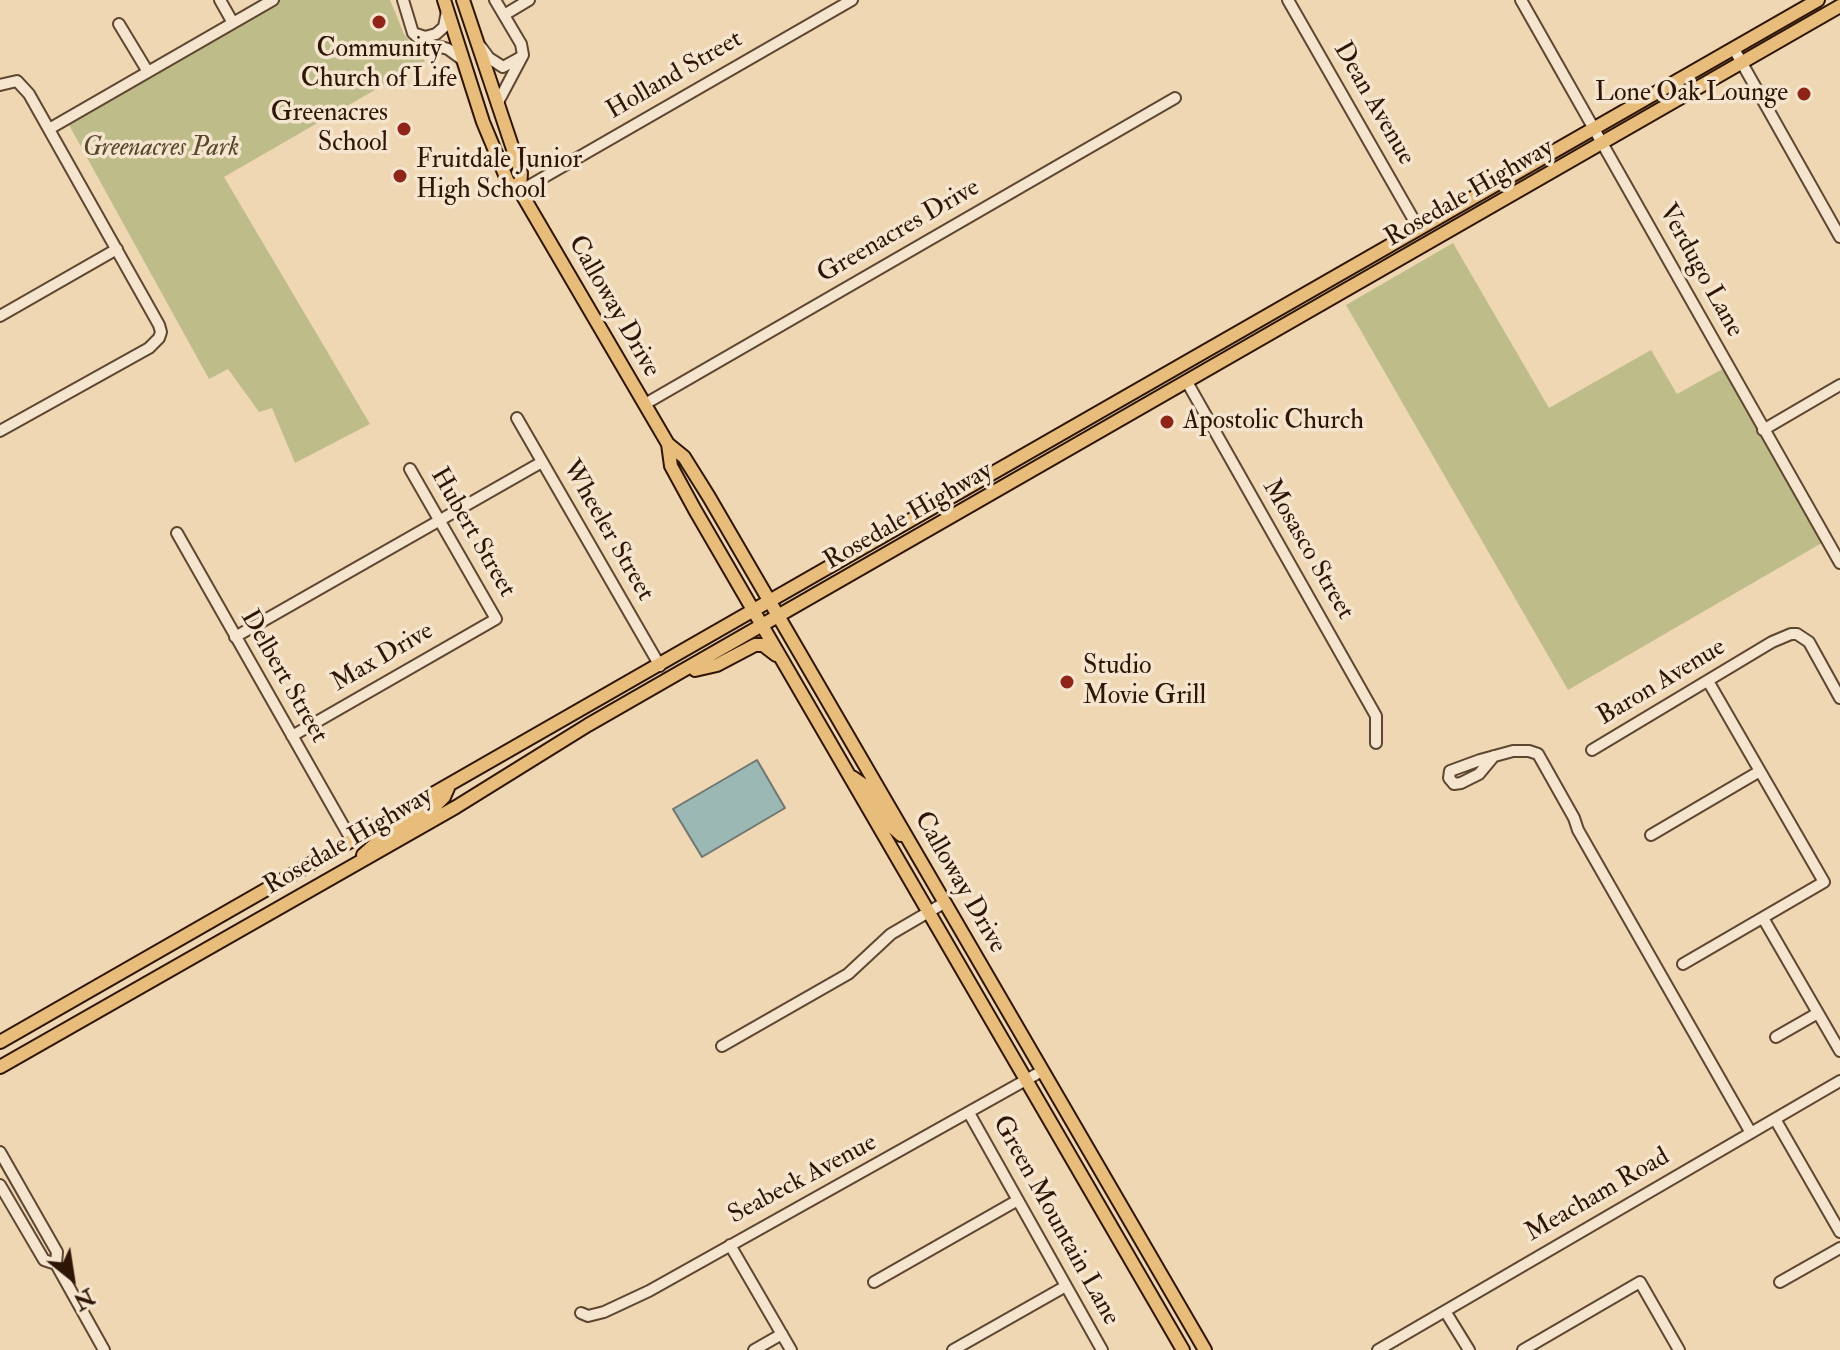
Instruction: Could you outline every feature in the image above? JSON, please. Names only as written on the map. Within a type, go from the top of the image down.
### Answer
[{"type":"main road","name":"Calloway Drive","points":[[463,0],[521,173],[520,191]]},
{"type":"main road","name":"Rosedale Highway","points":[[0,1042],[1818,0]]},
{"type":"main road","points":[[1813,21],[1839,0]]},
{"type":"main road","name":"Calloway Drive","points":[[445,5],[508,182],[520,191],[668,444],[684,457],[771,602],[1205,1350]]},
{"type":"main road","name":"Rosedale Highway","points":[[0,1067],[1840,6]]},
{"type":"main road","points":[[1457,227],[1457,217],[1494,195],[1509,178]]},
{"type":"main road","points":[[1316,308],[1339,287],[1413,244],[1420,235],[1419,229]]},
{"type":"main road","points":[[1031,472],[1038,458],[1123,409],[1167,374]]},
{"type":"main road","name":"Calloway Drive","points":[[668,444],[671,466],[762,627],[1183,1350]]},
{"type":"main road","points":[[958,513],[976,496],[1017,471],[1020,458]]},
{"type":"main road","points":[[669,680],[717,665],[755,645],[769,648],[781,660]]},
{"type":"main road","points":[[851,777],[868,788],[888,823],[910,842]]},
{"type":"main road","points":[[356,863],[383,837],[436,805],[444,797],[448,786]]},
{"type":"main road","points":[[1074,1161],[1092,1176],[1117,1215],[1126,1216]]},
{"type":"main road","points":[[1110,1222],[1128,1238],[1153,1276],[1162,1278]]},
{"type":"street","points":[[220,0],[233,23]]},
{"type":"street","points":[[49,129],[273,0]]},
{"type":"street","points":[[403,0],[413,33],[423,42],[448,49],[463,60]]},
{"type":"street","points":[[495,0],[521,44],[523,55],[497,104]]},
{"type":"street","points":[[504,15],[529,0]]},
{"type":"street","name":"Holland Street","points":[[520,191],[852,0]]},
{"type":"street","name":"Dean Avenue","points":[[1288,0],[1419,229]]},
{"type":"street","name":"Verdugo Lane","points":[[1521,0],[1840,563]]},
{"type":"street","points":[[413,33],[425,37],[436,34],[444,27],[445,5]]},
{"type":"street","points":[[119,24],[148,72]]},
{"type":"street","points":[[476,40],[489,58],[503,67],[523,55]]},
{"type":"street","points":[[1734,49],[1840,237]]},
{"type":"street","points":[[0,85],[17,81],[29,94],[159,325],[159,338],[149,348],[0,431]]},
{"type":"street","name":"Greenacres Drive","points":[[645,404],[1175,98]]},
{"type":"street","points":[[0,316],[117,249]]},
{"type":"street","name":"Mosasco Street","points":[[1187,382],[1376,716],[1376,743]]},
{"type":"street","points":[[1763,430],[1840,385]]},
{"type":"street","name":"Wheeler Street","points":[[517,418],[660,666]]},
{"type":"street","points":[[235,637],[542,462]]},
{"type":"street","name":"Hubert Street","points":[[410,469],[496,619]]},
{"type":"street","name":"Delbert Street","points":[[177,533],[352,841]]},
{"type":"street","name":"Max Drive","points":[[292,736],[496,619]]},
{"type":"street","name":"Baron Avenue","points":[[1592,750],[1782,637],[1797,634],[1803,637],[1814,649],[1840,698]]},
{"type":"street","points":[[1683,964],[1824,882],[1708,681]]},
{"type":"street","points":[[1494,756],[1513,751],[1538,754],[1751,1133]]},
{"type":"street","points":[[1651,835],[1760,771]]},
{"type":"street","points":[[722,1046],[848,974],[891,934],[944,903]]},
{"type":"street","points":[[1763,918],[1840,1051]]},
{"type":"street","points":[[1776,1037],[1818,1013]]},
{"type":"street","name":"Seabeck Avenue","points":[[581,1313],[588,1316],[627,1302],[1042,1071]]},
{"type":"street","name":"Meacham Road","points":[[1378,1350],[1840,1081]]},
{"type":"street","name":"Green Mountain Lane","points":[[969,1113],[1102,1350]]},
{"type":"street","points":[[1775,1119],[1840,1232]]},
{"type":"street","points":[[0,1152],[57,1252],[56,1264],[104,1350]]},
{"type":"street","points":[[0,1185],[44,1260],[56,1264]]},
{"type":"street","points":[[874,1282],[1018,1200]]},
{"type":"street","points":[[730,1245],[791,1350]]},
{"type":"street","points":[[1780,1282],[1840,1248]]},
{"type":"street","points":[[1523,1350],[1640,1282],[1679,1350]]},
{"type":"street","points":[[953,1350],[1066,1286]]},
{"type":"street","points":[[1445,1311],[1469,1350]]},
{"type":"street","points":[[754,1350],[782,1334]]},
{"type":"green space","name":"Greenacres Park","points":[[278,0],[390,0],[404,34],[425,61],[224,177],[370,424],[295,463],[272,408],[259,412],[228,369],[209,379],[69,125]]},
{"type":"green space","points":[[1453,243],[1549,408],[1651,350],[1677,394],[1726,367],[1827,540],[1568,690],[1346,305]]},
{"type":"water","points":[[757,760],[785,808],[702,857],[673,809]]},
{"type":"place","name":"Community Church of Life","points":[[379,22]]},
{"type":"place","name":"Lone Oak Lounge","points":[[1804,94]]},
{"type":"place","name":"Greenacres School","points":[[404,129]]},
{"type":"place","name":"Fruitdale Junior High School","points":[[400,176]]},
{"type":"place","name":"Apostolic Church","points":[[1167,422]]},
{"type":"place","name":"Studio Movie Grill","points":[[1067,682]]}]
